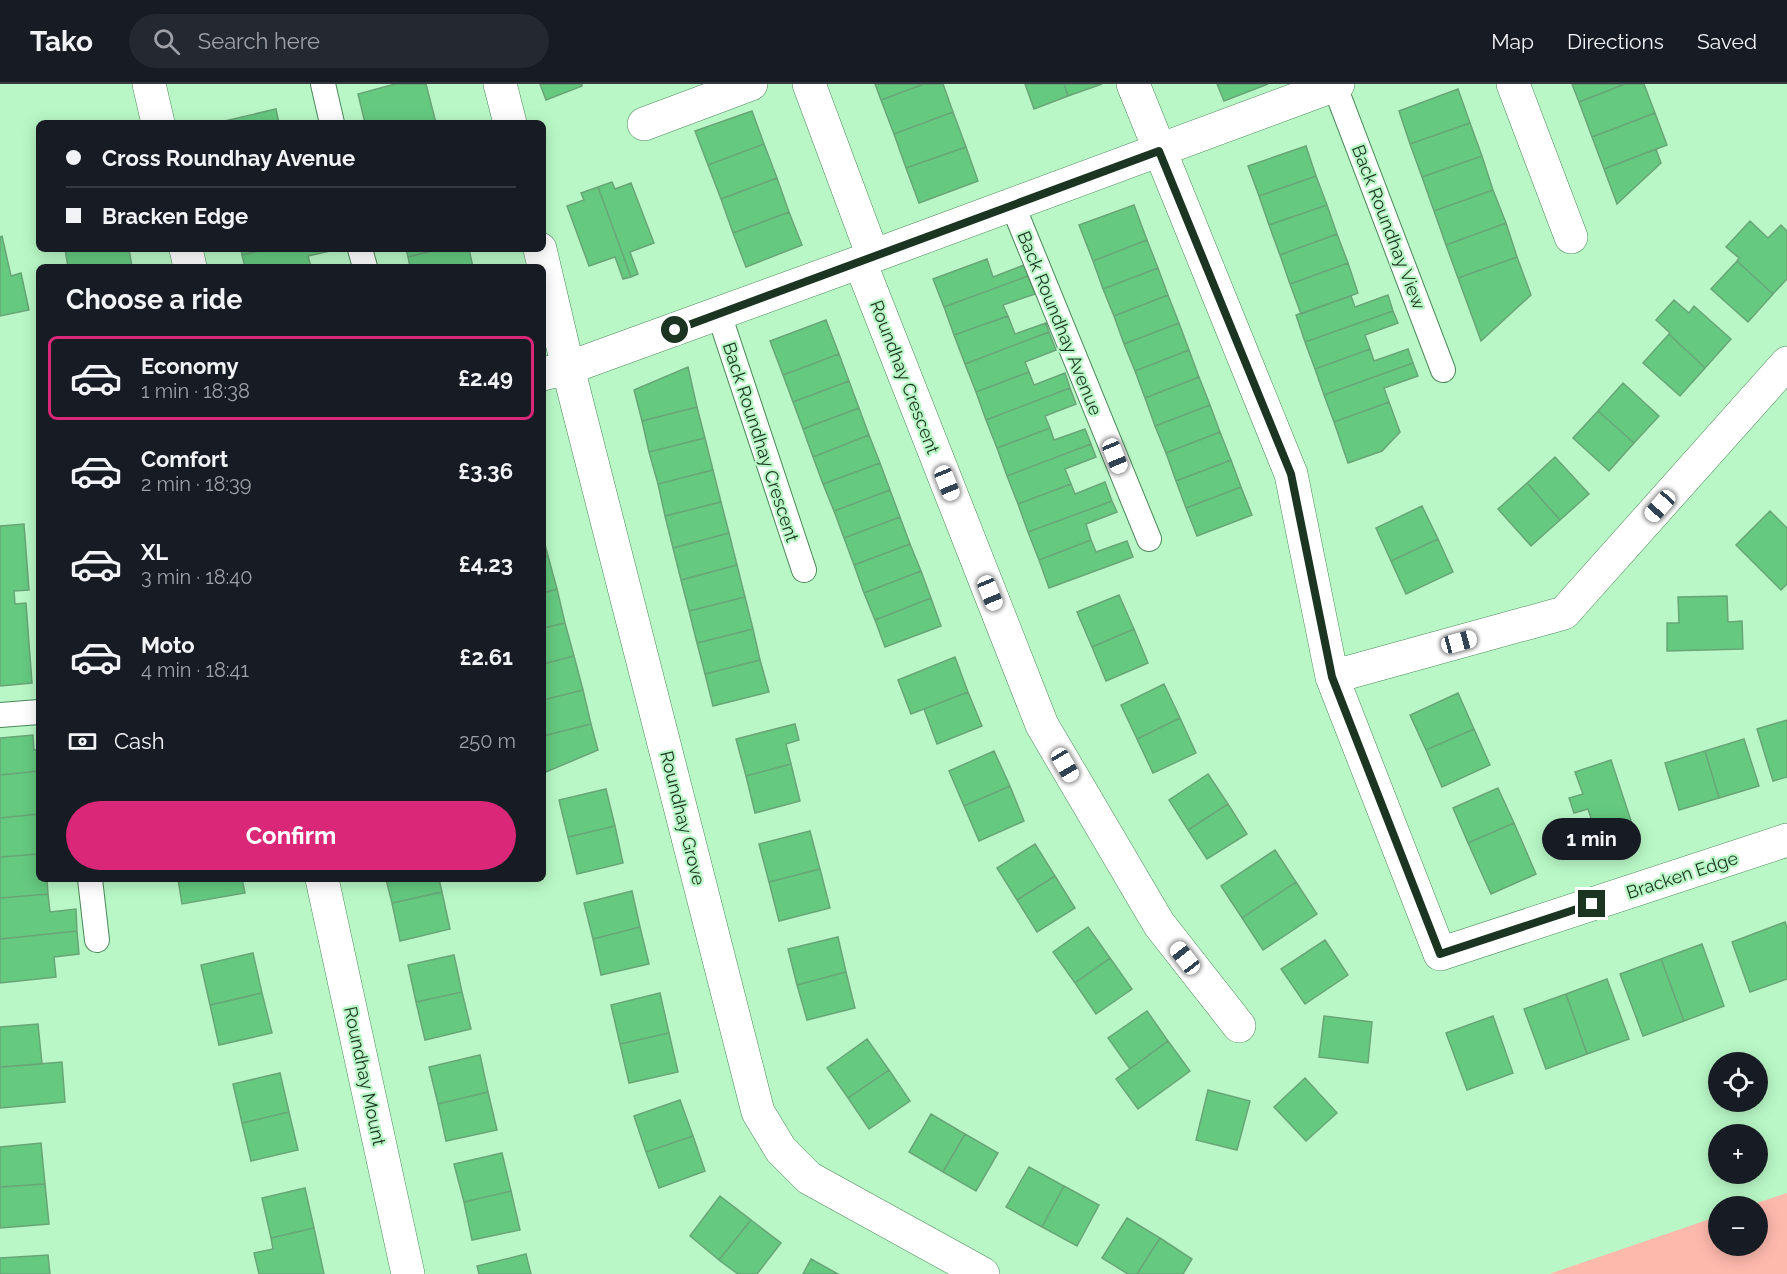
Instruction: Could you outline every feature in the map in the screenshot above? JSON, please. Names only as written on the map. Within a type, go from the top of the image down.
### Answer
[{"type":"street","points":[[149,84],[157,120]]},
{"type":"street","points":[[501,84],[509,120]]},
{"type":"street","points":[[644,124],[750,84]]},
{"type":"street","name":"Roundhay Crescent","points":[[809,84],[867,259],[1042,725],[1159,924],[1239,1026]]},
{"type":"street","points":[[1133,84],[1291,474],[1332,677],[1564,613],[1787,363]]},
{"type":"street","points":[[555,371],[1013,206],[1336,84]]},
{"type":"street","points":[[1513,84],[1571,237]]},
{"type":"street","name":"Roundhay Grove","points":[[546,298],[555,371],[758,1112],[781,1150],[809,1178],[983,1274]]},
{"type":"street","name":"Bracken Edge","points":[[1332,677],[1440,954],[1787,840]]},
{"type":"street","name":"Roundhay Mount","points":[[322,882],[408,1274]]},
{"type":"lane","points":[[323,84],[331,120]]},
{"type":"lane","name":"Back Roundhay View","points":[[1336,84],[1443,370]]},
{"type":"lane","name":"Back Roundhay Avenue","points":[[1013,206],[1149,539]]},
{"type":"lane","name":"Back Roundhay Crescent","points":[[718,314],[804,570]]},
{"type":"lane","points":[[0,715],[36,712]]},
{"type":"lane","points":[[90,882],[97,940]]},
{"type":"shaded area","points":[[1787,1193],[1787,1274],[1549,1274],[1708,1220],[1708,1256],[1768,1256],[1768,1199]]},
{"type":"building","points":[[395,84],[426,84],[435,120],[364,120],[358,94]]},
{"type":"building","points":[[540,84],[582,84],[582,86],[546,100]]},
{"type":"building","points":[[875,84],[924,84],[881,100]]},
{"type":"building","points":[[924,84],[943,84],[953,112],[894,134],[881,100]]},
{"type":"building","points":[[1025,84],[1064,84],[1068,96],[1034,109]]},
{"type":"building","points":[[1064,84],[1102,84],[1068,96]]},
{"type":"building","points":[[1217,84],[1268,84],[1224,101]]},
{"type":"building","points":[[1572,84],[1625,84],[1579,102]]},
{"type":"building","points":[[1625,84],[1644,84],[1655,113],[1592,137],[1579,102]]},
{"type":"building","points":[[1458,89],[1470,123],[1410,144],[1399,111]]},
{"type":"building","points":[[276,109],[278,120],[229,120]]},
{"type":"building","points":[[752,111],[764,144],[708,165],[695,131]]},
{"type":"building","points":[[953,112],[966,147],[906,168],[894,134]]},
{"type":"building","points":[[1655,113],[1667,145],[1604,169],[1592,137]]},
{"type":"building","points":[[1470,123],[1482,156],[1422,177],[1410,144]]},
{"type":"building","points":[[764,144],[777,178],[721,199],[708,165]]},
{"type":"building","points":[[1306,146],[1316,176],[1259,196],[1248,166]]},
{"type":"building","points":[[966,147],[978,181],[919,203],[906,168]]},
{"type":"building","points":[[1656,149],[1661,163],[1617,204],[1604,169]]},
{"type":"building","points":[[1482,156],[1493,190],[1434,211],[1422,177]]},
{"type":"building","points":[[1316,176],[1327,205],[1269,225],[1259,196]]},
{"type":"building","points":[[777,178],[789,212],[733,233],[721,199]]},
{"type":"building","points":[[612,182],[615,189],[631,183],[654,243],[630,252],[638,274],[631,277],[598,187]]},
{"type":"building","points":[[598,187],[631,277],[623,279],[615,257],[589,266],[567,206],[584,200],[581,193]]},
{"type":"building","points":[[1493,190],[1506,223],[1446,245],[1434,211]]},
{"type":"building","points":[[1134,205],[1147,240],[1093,261],[1079,225]]},
{"type":"building","points":[[1327,205],[1337,234],[1280,255],[1269,225]]},
{"type":"building","points":[[789,212],[802,245],[746,267],[733,233]]},
{"type":"building","points":[[1750,221],[1768,238],[1781,225],[1787,231],[1787,279],[1773,294],[1737,261],[1739,258],[1726,247]]},
{"type":"building","points":[[1506,223],[1517,257],[1458,278],[1446,245]]},
{"type":"building","points":[[1337,234],[1348,263],[1290,284],[1280,255]]},
{"type":"building","points":[[2,236],[11,276],[21,273],[29,310],[0,316],[0,237]]},
{"type":"building","points":[[1147,240],[1158,268],[1103,289],[1093,261]]},
{"type":"building","points":[[66,252],[130,252],[132,264],[68,264]]},
{"type":"building","points":[[254,252],[326,252],[308,256],[310,264],[244,264],[242,255]]},
{"type":"building","points":[[407,252],[428,252],[408,257]]},
{"type":"building","points":[[428,252],[470,252],[472,264],[409,264],[408,257]]},
{"type":"building","points":[[1517,257],[1531,295],[1481,341],[1458,278]]},
{"type":"building","points":[[987,259],[993,277],[1024,265],[1028,276],[944,307],[933,279]]},
{"type":"building","points":[[1737,261],[1773,294],[1748,322],[1711,289]]},
{"type":"building","points":[[1348,263],[1358,293],[1301,314],[1290,284]]},
{"type":"building","points":[[1158,268],[1168,295],[1114,316],[1103,289]]},
{"type":"building","points":[[1028,276],[1035,294],[1003,305],[1008,316],[954,335],[944,307]]},
{"type":"building","points":[[1168,295],[1179,323],[1124,344],[1114,316]]},
{"type":"building","points":[[1388,295],[1393,311],[1305,342],[1296,315],[1351,296],[1355,307]]},
{"type":"building","points":[[1674,300],[1689,313],[1694,306],[1731,339],[1705,368],[1656,320]]},
{"type":"building","points":[[1393,311],[1398,323],[1365,335],[1370,349],[1315,369],[1305,342]]},
{"type":"building","points":[[1008,316],[1015,334],[1046,323],[1049,332],[965,364],[954,335]]},
{"type":"building","points":[[826,320],[839,354],[783,375],[770,341]]},
{"type":"building","points":[[1179,323],[1189,350],[1135,371],[1124,344]]},
{"type":"building","points":[[1049,332],[1056,350],[1025,362],[1029,372],[976,392],[965,364]]},
{"type":"building","points":[[1669,334],[1705,368],[1680,396],[1643,363]]},
{"type":"building","points":[[1370,349],[1374,361],[1408,349],[1413,363],[1324,395],[1315,369]]},
{"type":"building","points":[[1189,350],[1199,377],[1145,398],[1135,371]]},
{"type":"building","points":[[839,354],[849,381],[793,402],[783,375]]},
{"type":"building","points":[[1413,363],[1418,376],[1384,388],[1389,402],[1334,422],[1324,395]]},
{"type":"building","points":[[688,367],[697,407],[642,421],[634,390]]},
{"type":"building","points":[[1029,372],[1034,385],[1065,373],[1070,388],[986,420],[976,392]]},
{"type":"building","points":[[1199,377],[1210,405],[1155,426],[1145,398]]},
{"type":"building","points":[[849,381],[859,408],[803,429],[793,402]]},
{"type":"building","points":[[1623,383],[1659,416],[1634,443],[1598,411]]},
{"type":"building","points":[[1070,388],[1076,404],[1045,416],[1050,428],[997,448],[986,420]]},
{"type":"building","points":[[1389,402],[1400,432],[1382,451],[1348,463],[1334,422]]},
{"type":"building","points":[[1210,405],[1220,432],[1166,453],[1155,426]]},
{"type":"building","points":[[697,407],[705,438],[649,452],[642,421]]},
{"type":"building","points":[[859,408],[869,435],[813,457],[803,429]]},
{"type":"building","points":[[1598,411],[1634,443],[1609,471],[1573,438]]},
{"type":"building","points":[[1050,428],[1054,440],[1085,429],[1091,444],[1007,476],[997,448]]},
{"type":"building","points":[[1220,432],[1231,460],[1176,481],[1166,453]]},
{"type":"building","points":[[869,435],[880,463],[823,484],[813,457]]},
{"type":"building","points":[[705,438],[713,470],[658,484],[649,452]]},
{"type":"building","points":[[1091,444],[1096,457],[1065,469],[1071,484],[1018,504],[1007,476]]},
{"type":"building","points":[[1555,457],[1589,494],[1560,520],[1527,483]]},
{"type":"building","points":[[1231,460],[1241,487],[1186,508],[1176,481]]},
{"type":"building","points":[[880,463],[890,490],[834,511],[823,484]]},
{"type":"building","points":[[713,470],[721,502],[665,516],[658,484]]},
{"type":"building","points":[[1105,482],[1112,501],[1028,532],[1018,504],[1071,484],[1075,494]]},
{"type":"building","points":[[1527,483],[1560,520],[1531,546],[1498,509]]},
{"type":"building","points":[[1241,487],[1252,515],[1197,536],[1186,508]]},
{"type":"building","points":[[890,490],[900,517],[844,538],[834,511]]},
{"type":"building","points":[[1112,501],[1117,512],[1086,524],[1091,540],[1039,560],[1028,532]]},
{"type":"building","points":[[721,502],[729,533],[673,548],[665,516]]},
{"type":"building","points":[[1422,506],[1438,539],[1391,561],[1376,528]]},
{"type":"building","points":[[1770,511],[1787,528],[1787,584],[1781,590],[1736,545]]},
{"type":"building","points":[[900,517],[910,544],[854,565],[844,538]]},
{"type":"building","points":[[24,524],[29,590],[14,591],[15,604],[26,603],[32,683],[0,686],[0,526]]},
{"type":"building","points":[[729,533],[737,565],[681,580],[673,548]]},
{"type":"building","points":[[1438,539],[1453,572],[1406,594],[1391,561]]},
{"type":"building","points":[[1091,540],[1096,552],[1127,541],[1133,557],[1049,588],[1039,560]]},
{"type":"building","points":[[910,544],[921,571],[864,593],[854,565]]},
{"type":"building","points":[[546,556],[548,556],[557,589],[546,592]]},
{"type":"building","points":[[737,565],[745,597],[689,611],[681,580]]},
{"type":"building","points":[[921,571],[931,598],[875,620],[864,593]]},
{"type":"building","points":[[557,589],[565,623],[546,627],[546,592]]},
{"type":"building","points":[[1119,595],[1134,629],[1092,647],[1077,612]]},
{"type":"building","points":[[1727,596],[1728,622],[1742,621],[1743,649],[1667,651],[1667,623],[1679,623],[1678,597]]},
{"type":"building","points":[[745,597],[753,629],[697,643],[689,611]]},
{"type":"building","points":[[931,598],[941,626],[885,647],[875,620]]},
{"type":"building","points":[[565,623],[574,656],[546,663],[546,627]]},
{"type":"building","points":[[753,629],[760,660],[705,674],[697,643]]},
{"type":"building","points":[[1134,629],[1148,663],[1106,681],[1092,647]]},
{"type":"building","points":[[574,656],[583,690],[546,699],[546,663]]},
{"type":"building","points":[[955,657],[968,692],[911,714],[898,680]]},
{"type":"building","points":[[760,660],[769,692],[713,706],[705,674]]},
{"type":"building","points":[[1164,684],[1180,718],[1137,739],[1121,705]]},
{"type":"building","points":[[583,690],[591,724],[546,735],[546,699]]},
{"type":"building","points":[[968,692],[982,726],[937,744],[924,709]]},
{"type":"building","points":[[1458,693],[1474,729],[1426,750],[1410,715]]},
{"type":"building","points":[[1180,718],[1196,753],[1153,773],[1137,739]]},
{"type":"building","points":[[1787,720],[1787,777],[1773,781],[1757,729]]},
{"type":"building","points":[[591,724],[598,750],[546,772],[546,735]]},
{"type":"building","points":[[795,724],[799,740],[786,744],[791,764],[746,776],[736,739]]},
{"type":"building","points":[[1474,729],[1490,765],[1442,787],[1426,750]]},
{"type":"building","points":[[33,735],[36,771],[0,775],[0,738]]},
{"type":"building","points":[[1744,739],[1759,786],[1719,798],[1705,751]]},
{"type":"building","points":[[994,751],[1010,786],[964,806],[949,771]]},
{"type":"building","points":[[1705,751],[1719,798],[1679,810],[1665,763]]},
{"type":"building","points":[[1611,760],[1637,839],[1602,851],[1588,809],[1574,813],[1569,798],[1583,794],[1575,772]]},
{"type":"building","points":[[791,764],[800,801],[755,813],[746,776]]},
{"type":"building","points":[[36,771],[36,814],[0,818],[0,775]]},
{"type":"building","points":[[1208,774],[1228,804],[1188,830],[1169,800]]},
{"type":"building","points":[[1010,786],[1024,821],[979,841],[964,806]]},
{"type":"building","points":[[1498,788],[1514,823],[1468,843],[1453,808]]},
{"type":"building","points":[[606,789],[615,826],[568,837],[559,800]]},
{"type":"building","points":[[1228,804],[1247,834],[1207,859],[1188,830]]},
{"type":"building","points":[[36,814],[36,854],[0,857],[0,818]]},
{"type":"building","points":[[1514,823],[1536,874],[1491,894],[1468,843]]},
{"type":"building","points":[[615,826],[623,863],[577,874],[568,837]]},
{"type":"building","points":[[810,831],[820,869],[769,882],[759,844]]},
{"type":"building","points":[[1035,844],[1055,876],[1017,900],[997,868]]},
{"type":"building","points":[[1275,850],[1296,882],[1242,918],[1221,886]]},
{"type":"building","points":[[36,854],[36,882],[47,882],[48,894],[0,898],[0,857]]},
{"type":"building","points":[[820,869],[830,908],[779,921],[769,882]]},
{"type":"building","points":[[1055,876],[1075,908],[1037,932],[1017,900]]},
{"type":"building","points":[[178,882],[243,882],[245,893],[182,904]]},
{"type":"building","points":[[387,882],[440,882],[442,892],[392,903]]},
{"type":"building","points":[[1296,882],[1317,914],[1263,950],[1242,918]]},
{"type":"building","points":[[632,891],[640,927],[593,939],[584,903]]},
{"type":"building","points":[[442,892],[450,929],[400,941],[392,903]]},
{"type":"building","points":[[48,894],[50,912],[76,909],[77,931],[0,939],[0,898]]},
{"type":"building","points":[[1785,922],[1787,927],[1787,979],[1750,992],[1732,942]]},
{"type":"building","points":[[640,927],[649,964],[601,975],[593,939]]},
{"type":"building","points":[[1088,927],[1110,958],[1075,983],[1053,952]]},
{"type":"building","points":[[77,931],[79,954],[54,957],[56,977],[0,983],[0,939]]},
{"type":"building","points":[[838,937],[846,972],[797,985],[788,949]]},
{"type":"building","points":[[1325,940],[1348,975],[1305,1004],[1281,969]]},
{"type":"building","points":[[1702,944],[1724,1006],[1684,1021],[1661,959]]},
{"type":"building","points":[[253,953],[262,993],[210,1005],[201,965]]},
{"type":"building","points":[[454,955],[462,992],[416,1002],[408,965]]},
{"type":"building","points":[[1110,958],[1132,989],[1096,1014],[1075,983]]},
{"type":"building","points":[[1661,959],[1684,1021],[1643,1036],[1620,974]]},
{"type":"building","points":[[846,972],[855,1008],[807,1020],[797,985]]},
{"type":"building","points":[[1607,979],[1629,1039],[1587,1054],[1566,994]]},
{"type":"building","points":[[462,992],[471,1029],[425,1040],[416,1002]]},
{"type":"building","points":[[262,993],[272,1033],[219,1045],[210,1005]]},
{"type":"building","points":[[660,993],[669,1033],[620,1044],[611,1005]]},
{"type":"building","points":[[1566,994],[1587,1054],[1546,1069],[1524,1009]]},
{"type":"building","points":[[1147,1011],[1168,1041],[1130,1069],[1108,1038]]},
{"type":"building","points":[[1324,1016],[1372,1022],[1368,1063],[1319,1057]]},
{"type":"building","points":[[1493,1016],[1513,1073],[1467,1090],[1446,1033]]},
{"type":"building","points":[[38,1024],[42,1064],[0,1067],[0,1027]]},
{"type":"building","points":[[669,1033],[678,1072],[629,1083],[620,1044]]},
{"type":"building","points":[[867,1039],[889,1070],[848,1098],[827,1068]]},
{"type":"building","points":[[1168,1041],[1190,1071],[1138,1109],[1116,1079]]},
{"type":"building","points":[[480,1055],[488,1092],[438,1104],[429,1067]]},
{"type":"building","points":[[62,1062],[65,1102],[0,1108],[0,1067]]},
{"type":"building","points":[[889,1070],[910,1101],[869,1129],[848,1098]]},
{"type":"building","points":[[280,1073],[289,1112],[242,1123],[233,1084]]},
{"type":"building","points":[[1305,1078],[1337,1113],[1306,1141],[1274,1107]]},
{"type":"building","points":[[1208,1090],[1250,1101],[1237,1150],[1196,1140]]},
{"type":"building","points":[[488,1092],[497,1130],[446,1141],[438,1104]]},
{"type":"building","points":[[680,1100],[693,1136],[646,1152],[634,1116]]},
{"type":"building","points":[[289,1112],[298,1150],[251,1161],[242,1123]]},
{"type":"building","points":[[931,1114],[965,1134],[943,1172],[909,1152]]},
{"type":"building","points":[[965,1134],[998,1153],[976,1191],[943,1172]]},
{"type":"building","points":[[693,1136],[705,1171],[659,1188],[646,1152]]},
{"type":"building","points":[[41,1143],[45,1184],[0,1187],[0,1147]]},
{"type":"building","points":[[502,1153],[511,1191],[464,1202],[454,1164]]},
{"type":"building","points":[[1029,1167],[1064,1186],[1042,1227],[1006,1207]]},
{"type":"building","points":[[45,1184],[49,1224],[0,1228],[0,1187]]},
{"type":"building","points":[[1064,1186],[1099,1205],[1077,1246],[1042,1227]]},
{"type":"building","points":[[305,1188],[314,1228],[271,1238],[262,1198]]},
{"type":"building","points":[[511,1191],[520,1230],[472,1240],[464,1202]]},
{"type":"building","points":[[720,1196],[751,1220],[719,1260],[690,1236]]},
{"type":"building","points":[[1127,1218],[1160,1238],[1137,1274],[1128,1274],[1102,1258]]},
{"type":"building","points":[[751,1220],[781,1243],[757,1274],[738,1274],[719,1260]]},
{"type":"building","points":[[314,1228],[324,1274],[259,1274],[254,1253],[273,1249],[271,1238]]},
{"type":"building","points":[[1160,1238],[1192,1259],[1183,1274],[1137,1274]]},
{"type":"building","points":[[526,1254],[531,1274],[479,1274],[477,1266]]},
{"type":"building","points":[[48,1255],[50,1274],[0,1274],[0,1258]]},
{"type":"building","points":[[811,1259],[838,1274],[803,1274]]},
{"type":"route","points":[[675,330],[1159,151],[1291,474],[1332,677],[1440,954],[1592,904]]}]
